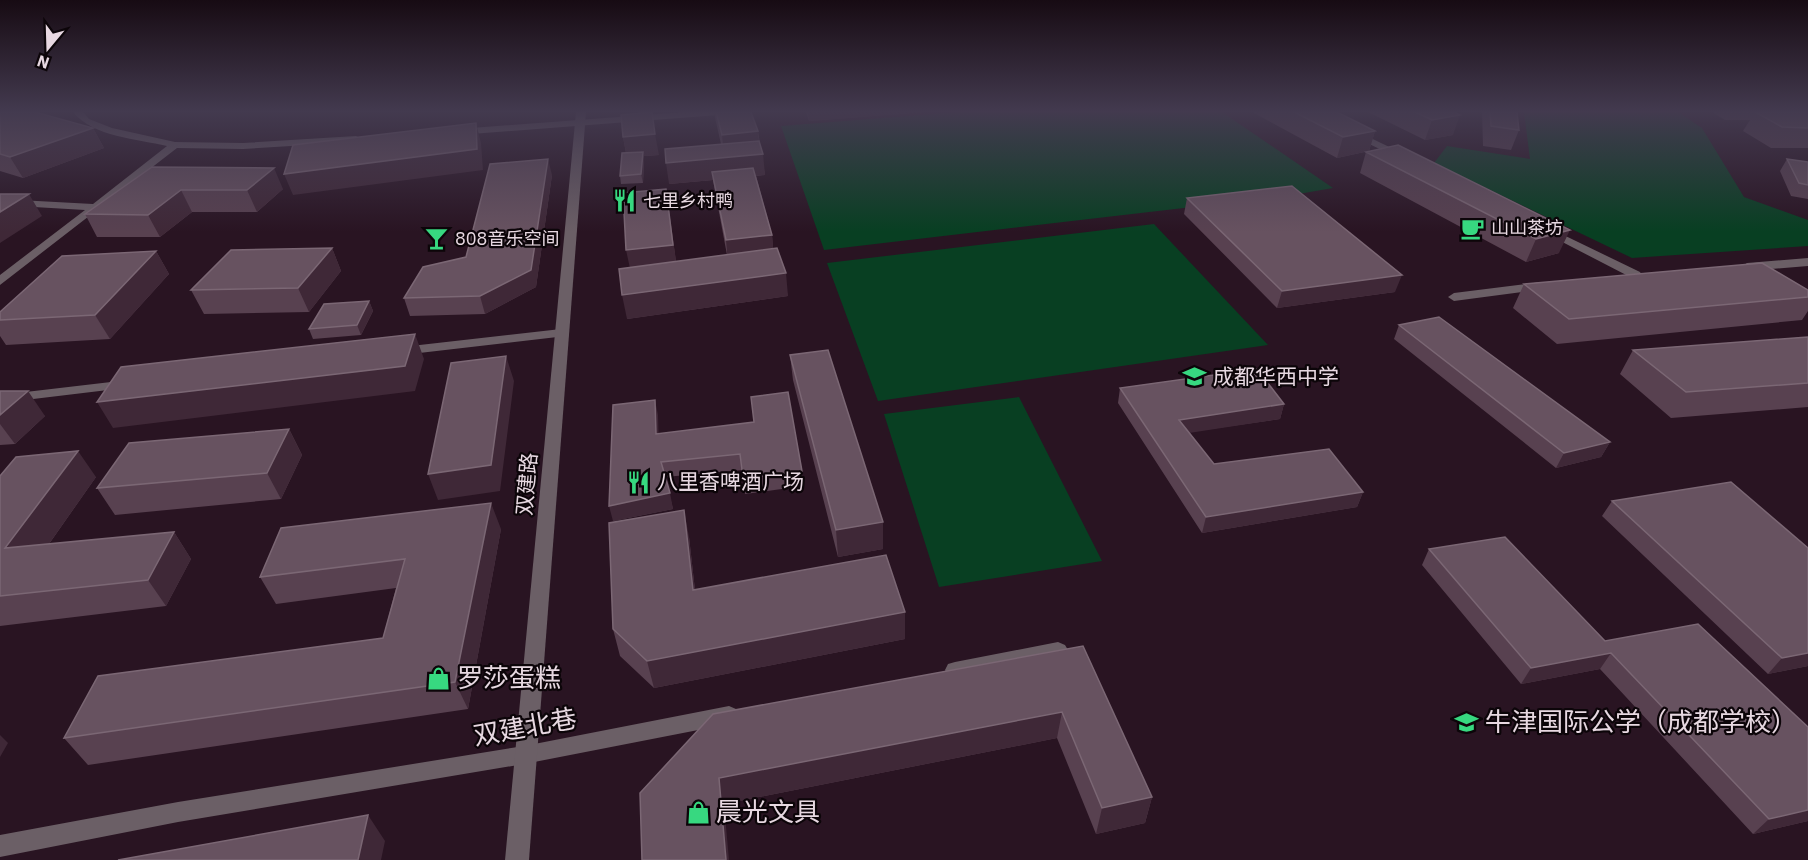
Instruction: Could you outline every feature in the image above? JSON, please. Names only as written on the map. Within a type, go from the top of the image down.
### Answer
[{"type":"street","points":[[0,281],[167,152]]},
{"type":"street","name":"双建路","points":[[516,860],[577,152]]},
{"type":"street","points":[[1392,152],[1416,164]]},
{"type":"street","points":[[0,202],[96,207]]},
{"type":"street","points":[[1531,222],[1642,274],[1613,278]]},
{"type":"street","points":[[1739,267],[1808,262]]},
{"type":"street","points":[[1454,297],[1556,284]]},
{"type":"street","points":[[386,353],[561,333]]},
{"type":"street","points":[[0,399],[140,382]]},
{"type":"street","points":[[930,675],[1058,650]]},
{"type":"street","name":"双建北巷","points":[[0,846],[178,812],[524,755],[745,712]]},
{"type":"green space","points":[[790,152],[1281,152],[1333,188],[1287,196],[824,250]]},
{"type":"green space","points":[[1442,152],[1486,152],[1530,159],[1529,152],[1717,152],[1744,197],[1808,220],[1808,246],[1632,258],[1434,163]]},
{"type":"green space","points":[[1154,224],[1268,345],[878,401],[827,263]]},
{"type":"green space","points":[[1019,397],[1102,561],[939,587],[884,414]]},
{"type":"building","points":[[0,152],[24,152],[10,157]]},
{"type":"building","points":[[291,152],[453,152],[284,174]]},
{"type":"building","points":[[643,152],[641,174],[620,176],[622,153]]},
{"type":"building","points":[[665,152],[762,152],[763,154],[666,163]]},
{"type":"building","points":[[1366,152],[1412,152],[1570,230],[1536,239]]},
{"type":"building","points":[[548,159],[531,270],[480,296],[404,298],[423,267],[466,257],[490,164]]},
{"type":"building","points":[[1787,159],[1808,162],[1808,185],[1799,183]]},
{"type":"building","points":[[152,167],[274,168],[247,190],[181,190],[148,215],[85,214]]},
{"type":"building","points":[[753,168],[772,235],[726,240],[712,172]]},
{"type":"building","points":[[1292,186],[1402,275],[1282,291],[1187,198]]},
{"type":"building","points":[[666,189],[673,245],[626,250],[623,193]]},
{"type":"building","points":[[0,194],[29,194],[0,212]]},
{"type":"building","points":[[332,248],[298,288],[191,290],[231,250]]},
{"type":"building","points":[[777,248],[786,273],[622,295],[619,269]]},
{"type":"building","points":[[156,251],[95,315],[0,320],[0,312],[62,256]]},
{"type":"building","points":[[1762,263],[1808,290],[1808,297],[1569,319],[1524,284]]},
{"type":"building","points":[[369,301],[357,325],[309,329],[324,304]]},
{"type":"building","points":[[1439,317],[1610,442],[1564,453],[1399,325]]},
{"type":"building","points":[[415,334],[405,366],[97,402],[121,367]]},
{"type":"building","points":[[1808,337],[1808,383],[1686,392],[1633,350]]},
{"type":"building","points":[[828,350],[883,522],[836,530],[790,355]]},
{"type":"building","points":[[506,356],[491,465],[428,474],[451,363]]},
{"type":"building","points":[[1257,369],[1284,404],[1179,420],[1214,464],[1329,449],[1363,492],[1206,517],[1120,388]]},
{"type":"building","points":[[0,391],[28,391],[0,415]]},
{"type":"building","points":[[788,392],[802,471],[743,478],[740,454],[661,462],[670,493],[609,506],[613,405],[655,400],[656,434],[754,422],[751,397]]},
{"type":"building","points":[[289,429],[267,473],[97,488],[129,443]]},
{"type":"building","points":[[78,451],[5,548],[174,532],[148,580],[0,596],[0,476],[16,457]]},
{"type":"building","points":[[1731,482],[1808,548],[1808,653],[1782,658],[1612,501]]},
{"type":"building","points":[[491,503],[455,682],[64,738],[98,676],[383,638],[405,559],[260,577],[281,528]]},
{"type":"building","points":[[684,510],[693,590],[886,555],[905,612],[647,661],[613,629],[609,523]]},
{"type":"building","points":[[1505,537],[1605,641],[1698,624],[1808,727],[1808,810],[1769,819],[1611,653],[1531,668],[1429,549]]},
{"type":"building","points":[[1083,646],[1152,797],[1102,808],[1062,712],[719,778],[726,860],[642,860],[640,793],[713,714]]},
{"type":"building","points":[[368,815],[358,860],[118,860]]},
{"type":"place","name":"七里乡村鸭","points":[[625,201]]},
{"type":"place","name":"山山茶坊","points":[[1473,228]]},
{"type":"place","name":"808音乐空间","points":[[437,239]]},
{"type":"place","name":"成都华西中学","points":[[1195,377]]},
{"type":"place","name":"八里香啤酒广场","points":[[639,482]]},
{"type":"place","name":"罗莎蛋糕","points":[[439,678]]},
{"type":"place","name":"牛津国际公学（成都学校）","points":[[1467,722]]},
{"type":"place","name":"晨光文具","points":[[698,812]]}]
